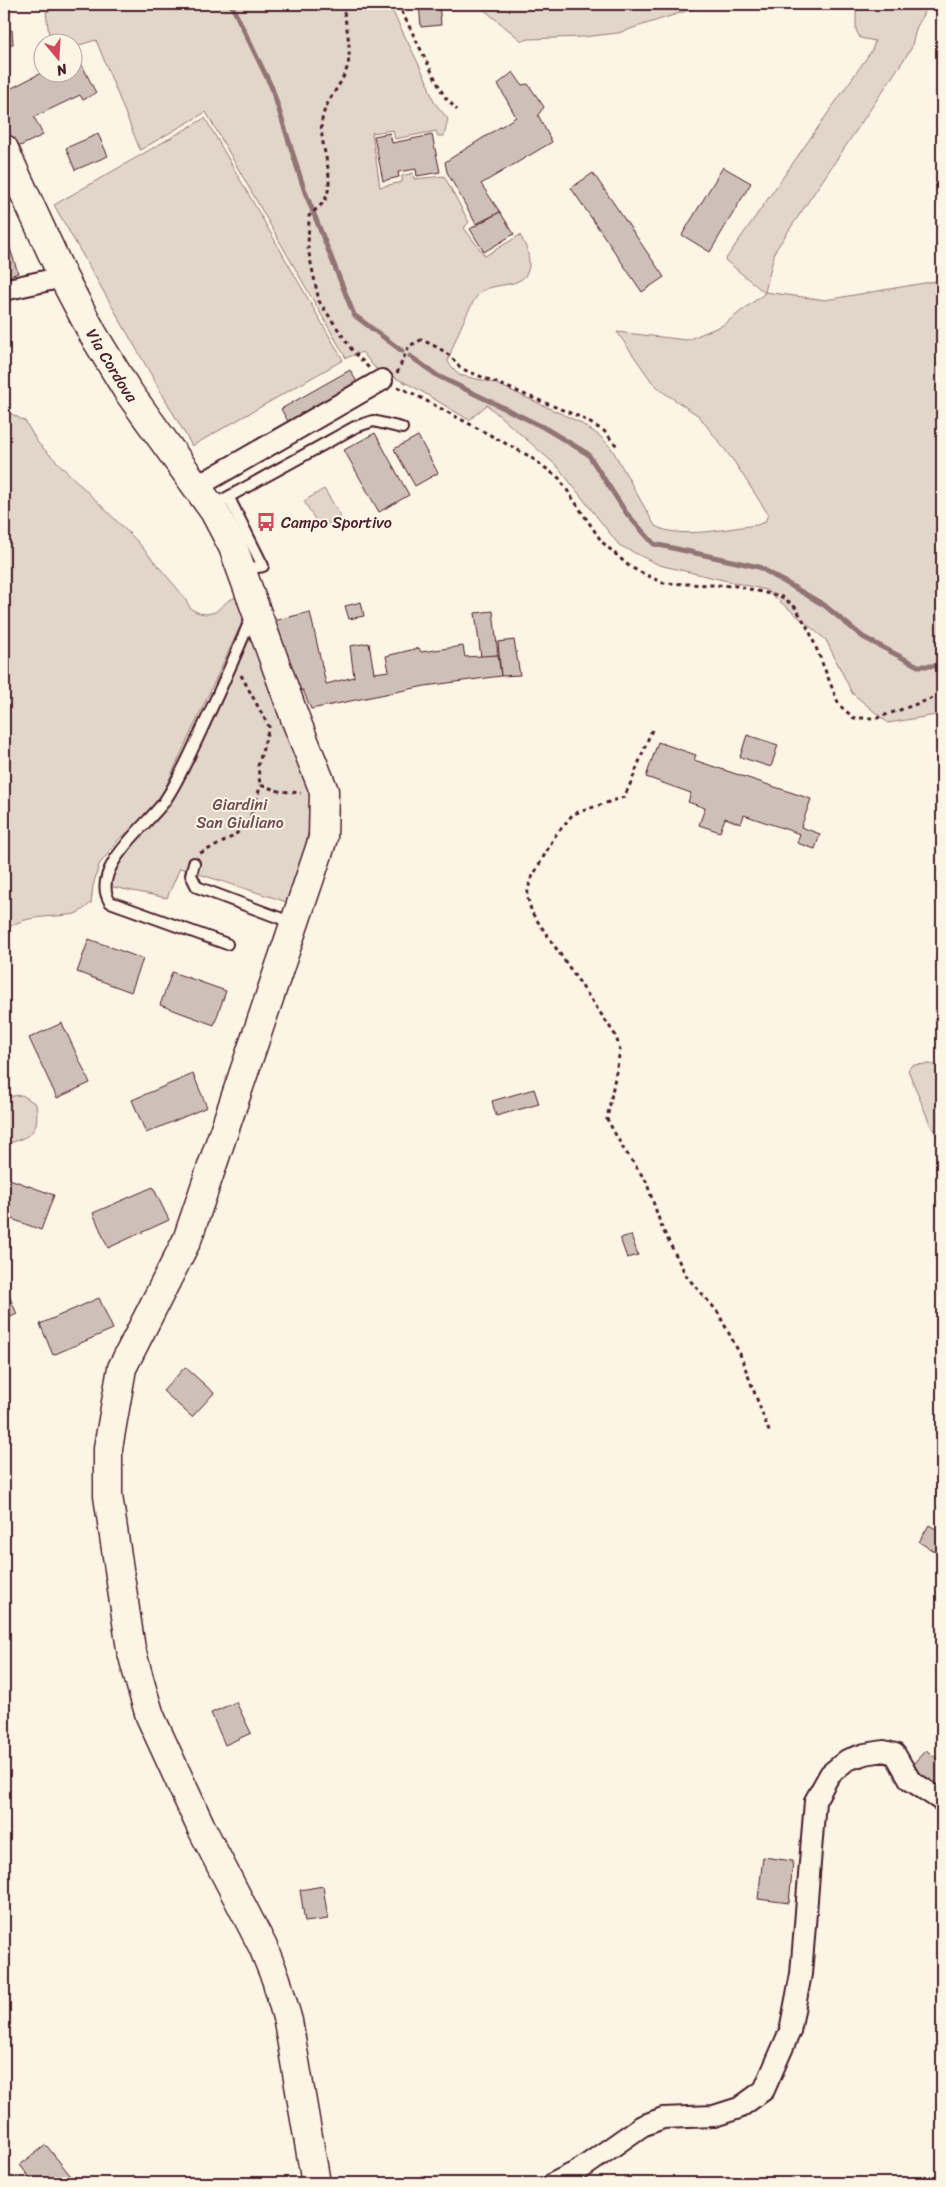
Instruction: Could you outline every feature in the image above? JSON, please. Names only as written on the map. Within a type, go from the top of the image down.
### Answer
[{"type":"street","name":"Via Cordova","points":[[4,150],[63,277],[93,334],[127,390],[214,491],[255,610],[324,791]]},
{"type":"street","points":[[4,290],[63,277]]},
{"type":"street","points":[[214,491],[386,382]]},
{"type":"street","points":[[316,2183],[288,2021],[276,1979],[263,1947],[201,1827],[150,1716],[131,1649],[108,1496],[108,1448],[122,1368],[187,1240],[323,838],[324,791]]},
{"type":"street","points":[[554,2183],[578,2171],[642,2126],[663,2118],[714,2116],[739,2108],[764,2090],[790,2031],[801,1974],[815,1801],[830,1774],[847,1760],[865,1754],[884,1751],[895,1754],[910,1780],[942,1801]]},
{"type":"lane","points":[[214,491],[355,427],[374,421],[402,428]]},
{"type":"lane","points":[[227,944],[110,902],[104,894],[104,886],[112,863],[165,800],[188,758],[233,663],[255,610]]},
{"type":"lane","points":[[194,863],[191,875],[197,887],[294,924]]},
{"type":"path","points":[[343,4],[348,54],[347,67],[328,102],[322,121],[329,182],[324,200],[309,216],[308,249],[320,300],[352,350],[386,382],[410,392],[529,456],[559,478],[602,542],[630,567],[663,583],[737,586],[782,596],[795,607],[808,630],[839,705],[854,718],[877,718],[942,695]]},
{"type":"path","points":[[398,4],[444,96],[457,110]]},
{"type":"path","points":[[386,382],[409,346],[421,340],[434,345],[452,356],[460,368],[580,417],[604,431],[617,446]]},
{"type":"path","points":[[194,863],[197,854],[235,837],[247,824],[256,806],[260,785],[258,766],[269,727],[233,663]]},
{"type":"path","points":[[652,730],[640,756],[632,782],[624,797],[574,814],[555,836],[530,881],[527,896],[532,913],[616,1036],[620,1051],[607,1118],[623,1148],[646,1180],[662,1228],[687,1277],[717,1312],[740,1354],[770,1434]]},
{"type":"path","points":[[260,785],[279,791],[310,794],[324,791]]},
{"type":"path","points":[[4,2177],[9,2183]]},
{"type":"green space","points":[[69,4],[389,4],[426,79],[434,102],[448,119],[444,136],[438,136],[436,131],[395,139],[393,130],[372,133],[380,187],[402,182],[402,176],[413,173],[414,179],[444,176],[469,222],[464,228],[485,256],[520,235],[529,256],[528,271],[524,277],[517,282],[484,290],[478,295],[461,327],[448,362],[459,375],[495,383],[579,422],[600,436],[612,449],[655,526],[665,530],[691,533],[757,525],[765,522],[768,514],[735,463],[699,416],[663,392],[652,382],[617,332],[687,340],[723,325],[765,293],[725,260],[872,50],[875,41],[860,38],[856,30],[856,4],[928,4],[916,29],[911,49],[775,251],[765,292],[825,300],[942,280],[942,714],[888,723],[852,693],[826,640],[766,590],[659,565],[619,545],[558,467],[487,405],[469,420],[414,387],[375,368],[362,352],[346,358],[206,112],[140,150],[96,40],[82,44],[82,32],[49,32],[46,12]]},
{"type":"green space","points":[[477,4],[708,4],[618,33],[522,41]]},
{"type":"green space","points":[[205,118],[343,360],[192,446],[54,205]]},
{"type":"green space","points":[[4,410],[25,421],[38,443],[136,540],[182,594],[191,609],[207,614],[215,612],[229,600],[237,597],[246,614],[160,799],[145,819],[119,839],[99,865],[93,886],[91,903],[75,914],[28,919],[11,926],[4,932]]},
{"type":"green space","points":[[324,489],[341,516],[320,528],[304,501]]},
{"type":"green space","name":"Giardini San Giuliano","points":[[251,625],[308,775],[311,819],[304,852],[287,902],[180,868],[167,898],[108,886],[120,856],[168,801]]},
{"type":"green space","points":[[929,1064],[942,1067],[942,1145],[930,1124],[908,1070],[912,1065]]},
{"type":"green space","points":[[22,1095],[36,1104],[37,1114],[34,1128],[27,1136],[4,1145],[4,1097]]},
{"type":"building","points":[[419,4],[439,4],[441,25],[421,27]]},
{"type":"building","points":[[12,30],[13,44],[4,45],[4,31]]},
{"type":"building","points":[[82,65],[96,93],[83,100],[80,95],[34,117],[43,135],[14,149],[4,130],[4,92],[32,78],[32,82],[82,82]]},
{"type":"building","points":[[513,72],[522,85],[528,84],[544,107],[538,115],[552,142],[481,184],[500,212],[476,224],[447,172],[445,162],[516,117],[498,84]]},
{"type":"building","points":[[390,133],[392,143],[432,135],[440,172],[417,176],[416,169],[398,172],[399,177],[383,181],[374,136]]},
{"type":"building","points":[[98,134],[108,156],[75,170],[66,148]]},
{"type":"building","points":[[723,167],[751,183],[710,252],[682,235]]},
{"type":"building","points":[[593,173],[664,277],[642,292],[571,188]]},
{"type":"building","points":[[500,212],[514,234],[484,252],[470,229]]},
{"type":"building","points":[[8,242],[18,273],[4,278],[4,243]]},
{"type":"building","points":[[350,370],[358,384],[289,423],[281,409]]},
{"type":"building","points":[[375,433],[409,495],[379,512],[344,450]]},
{"type":"building","points":[[418,436],[438,473],[415,486],[394,449]]},
{"type":"building","points":[[361,602],[364,616],[349,619],[345,606]]},
{"type":"building","points":[[493,611],[498,655],[481,657],[475,613]]},
{"type":"building","points":[[310,612],[326,684],[354,677],[350,646],[369,643],[374,673],[389,671],[386,656],[419,648],[421,652],[463,646],[465,657],[498,655],[501,676],[425,686],[311,709],[303,690],[297,691],[273,621]]},
{"type":"building","points":[[514,640],[520,675],[501,676],[498,642]]},
{"type":"building","points":[[747,735],[778,745],[771,767],[740,757]]},
{"type":"building","points":[[658,742],[696,755],[694,760],[811,799],[801,827],[820,834],[815,849],[797,843],[800,834],[744,815],[741,824],[725,818],[720,832],[699,825],[705,808],[688,802],[691,793],[646,777]]},
{"type":"building","points":[[89,939],[143,959],[131,992],[77,972]]},
{"type":"building","points":[[172,972],[226,991],[214,1025],[160,1005]]},
{"type":"building","points":[[62,1023],[90,1083],[57,1098],[29,1038]]},
{"type":"building","points":[[193,1074],[207,1107],[146,1133],[132,1100]]},
{"type":"building","points":[[534,1089],[539,1104],[496,1116],[492,1101]]},
{"type":"building","points":[[4,1177],[54,1195],[41,1230],[4,1216]]},
{"type":"building","points":[[153,1187],[169,1220],[108,1248],[93,1213]]},
{"type":"building","points":[[631,1235],[638,1255],[627,1258],[620,1238]]},
{"type":"building","points":[[4,1284],[17,1314],[4,1320]]},
{"type":"building","points":[[99,1298],[113,1329],[53,1355],[40,1324]]},
{"type":"building","points":[[185,1367],[214,1393],[192,1417],[163,1391]]},
{"type":"building","points":[[929,1525],[942,1533],[942,1556],[919,1542]]},
{"type":"building","points":[[236,1702],[251,1733],[225,1745],[211,1713]]},
{"type":"building","points":[[926,1750],[942,1763],[942,1792],[911,1766]]},
{"type":"building","points":[[763,1857],[793,1861],[789,1903],[758,1899]]},
{"type":"building","points":[[323,1886],[328,1919],[305,1922],[300,1890]]},
{"type":"building","points":[[46,2145],[70,2175],[60,2183],[34,2183],[20,2165]]},
{"type":"waterway","points":[[231,4],[272,88],[304,189],[354,315],[402,351]]},
{"type":"waterway","points":[[410,356],[438,376],[543,427],[588,454],[627,514],[654,544],[759,567],[824,605],[863,637],[918,666],[942,666]]},
{"type":"place","name":"Campo Sportivo","points":[[266,522]]}]
